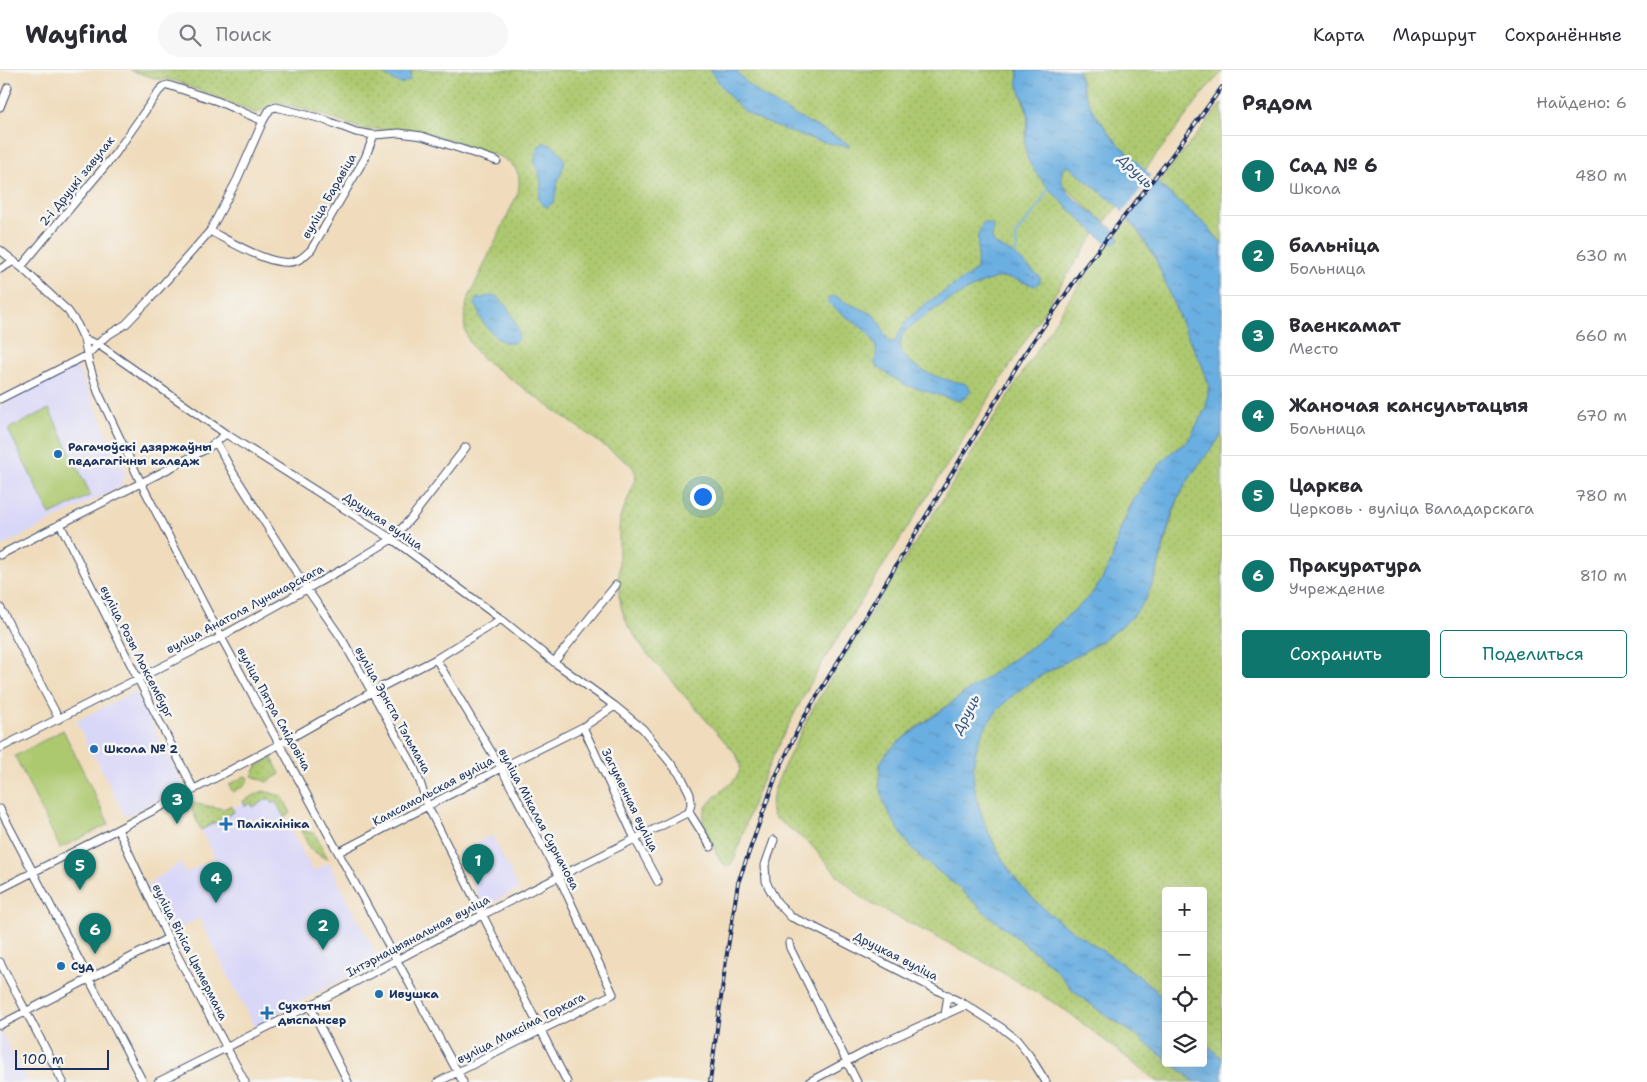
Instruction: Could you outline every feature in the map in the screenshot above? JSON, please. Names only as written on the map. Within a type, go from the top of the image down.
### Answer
[{"type":"street","name":"2-і Друцкі завулак","points":[[21,267],[115,154],[147,107],[164,86],[173,85],[263,121]]},
{"type":"street","points":[[0,107],[8,86]]},
{"type":"street","points":[[0,399],[87,355],[105,337],[119,330],[135,316],[210,231],[237,180],[270,109],[276,107],[322,119],[356,132],[374,135],[399,133],[422,136],[497,160]]},
{"type":"street","name":"вуліца Баравіца","points":[[210,231],[238,246],[278,262],[299,260],[311,250],[366,158],[374,135]]},
{"type":"street","points":[[0,250],[21,267],[68,312],[77,324],[84,339]]},
{"type":"street","points":[[0,269],[14,262]]},
{"type":"street","name":"Друцкая вуліца","points":[[84,339],[99,345],[226,434],[392,538],[501,619],[554,662],[615,706],[643,729],[681,776],[690,794],[691,804],[689,812],[712,847]]},
{"type":"street","name":"вуліца Пятра Смідовіча","points":[[84,339],[98,392],[141,483],[221,637],[463,1082]]},
{"type":"street","points":[[0,555],[198,453],[226,434]]},
{"type":"street","name":"вуліца Эрнста Тэльмана","points":[[216,442],[232,471],[342,639],[412,764],[428,807],[567,1082]]},
{"type":"street","name":"вуліца Анатоля Луначарскага","points":[[0,748],[221,637],[308,589],[392,538],[412,517],[466,447]]},
{"type":"street","name":"вуліца Розы Люксембург","points":[[60,524],[194,790]]},
{"type":"street","points":[[554,662],[616,585]]},
{"type":"street","points":[[0,607],[59,719]]},
{"type":"street","points":[[0,889],[118,830],[280,744],[372,692],[436,659],[501,619]]},
{"type":"street","name":"вуліца Мікалая Сурначова","points":[[436,659],[501,768],[559,877],[613,994]]},
{"type":"street","name":"Камсамольская вуліца","points":[[339,852],[583,728],[615,706]]},
{"type":"street","name":"Загуменная вуліца","points":[[583,728],[635,839],[658,882]]},
{"type":"street","points":[[0,809],[142,1082]]},
{"type":"street","name":"Інтэрнацыянальная вуліца","points":[[158,1082],[310,1006],[482,915],[689,812]]},
{"type":"street","name":"вуліца Віліса Цымермана","points":[[118,830],[168,938],[245,1082]]},
{"type":"street","name":"Друцкая вуліца","points":[[774,840],[764,865],[766,881],[774,898],[791,917],[966,1005],[1016,1038],[1030,1054],[1046,1082]]},
{"type":"street","points":[[0,1025],[168,938]]},
{"type":"street","points":[[789,943],[857,1082]]},
{"type":"street","points":[[0,962],[63,1082]]},
{"type":"street","name":"вуліца Максіма Горкага","points":[[438,1082],[613,994]]},
{"type":"street","points":[[945,1014],[948,995]]},
{"type":"street","points":[[809,1082],[876,1046],[966,1005]]},
{"type":"street","points":[[310,1006],[348,1082]]},
{"type":"shaded area","name":"Рагачоўскі дзяржаўны педагагічны каледж","points":[[76,365],[106,431],[104,432],[107,434],[126,473],[121,486],[0,547],[0,406]]},
{"type":"shaded area","points":[[135,691],[184,787],[125,816],[95,756],[92,757],[76,721]]},
{"type":"shaded area","points":[[269,798],[275,801],[313,871],[329,863],[379,960],[285,1009],[255,1028],[199,918],[171,933],[147,887],[149,883],[180,863],[186,873],[215,858],[201,830],[234,812],[233,808],[244,803],[246,806],[250,803],[253,807]]},
{"type":"shaded area","points":[[492,835],[519,889],[484,907],[458,852]]},
{"type":"shaded area","points":[[1,1032],[28,1082],[0,1082]]},
{"type":"green space","points":[[130,70],[1018,70],[1018,84],[1028,115],[1025,138],[1049,188],[1096,233],[1074,264],[822,663],[776,750],[750,811],[735,858],[730,865],[727,866],[721,862],[707,835],[703,820],[704,811],[709,803],[729,785],[739,772],[740,764],[738,758],[645,651],[628,626],[622,610],[619,596],[620,518],[636,479],[635,471],[631,465],[487,362],[474,348],[466,334],[464,318],[468,299],[518,193],[519,181],[515,168],[501,157],[420,131],[362,129],[317,113],[277,102],[270,103],[261,112],[255,113],[176,81],[160,80]]},
{"type":"green space","points":[[1078,70],[1222,70],[1222,72],[1207,88],[1145,170],[1117,142],[1098,119],[1088,101]]},
{"type":"green space","points":[[1222,103],[1222,244],[1208,227],[1158,183]]},
{"type":"green space","points":[[1068,164],[1118,206],[1104,223],[1062,184],[1062,173]]},
{"type":"green space","points":[[1129,219],[1155,257],[1209,385],[1206,408],[1188,441],[1162,462],[1142,486],[1118,535],[1112,560],[1100,583],[1088,598],[1038,642],[917,727],[886,753],[940,871],[988,915],[1049,963],[1074,991],[1162,1056],[1162,1067],[1177,1067],[1195,1082],[1158,1082],[1068,1012],[1038,993],[970,954],[866,901],[839,877],[810,844],[773,816],[771,806],[774,790],[784,766],[814,706],[1070,298],[1108,244],[1119,240],[1117,233]]},
{"type":"green space","points":[[49,409],[91,495],[50,515],[8,429]]},
{"type":"green space","points":[[1222,434],[1222,1059],[1207,1044],[1207,887],[1162,887],[1162,996],[1133,972],[1061,923],[1028,894],[1005,864],[986,824],[978,804],[973,764],[976,746],[982,733],[1005,702],[1025,686],[1105,639],[1120,628],[1143,602],[1156,575],[1178,500],[1198,466]]},
{"type":"green space","points":[[63,730],[109,824],[60,848],[15,756]]},
{"type":"green space","points":[[272,758],[280,774],[267,782],[252,776],[257,766]]},
{"type":"green space","points":[[245,776],[249,778],[243,788],[233,792],[229,785]]},
{"type":"green space","points":[[263,791],[282,796],[291,813],[284,817],[276,802],[272,803],[269,798],[253,807],[250,803],[245,806],[243,801]]},
{"type":"green space","points":[[191,803],[224,809],[231,805],[234,812],[201,830]]},
{"type":"green space","points":[[301,830],[315,834],[328,859],[310,849]]},
{"type":"water","points":[[375,70],[410,70],[410,80],[401,84]]},
{"type":"water","points":[[710,70],[736,70],[744,80],[763,96],[850,146],[812,139],[753,116],[735,102]]},
{"type":"water","name":"Друць","points":[[1018,70],[1078,70],[1083,90],[1093,111],[1113,138],[1166,191],[1208,227],[1222,244],[1222,432],[1185,485],[1178,499],[1169,524],[1156,574],[1146,598],[1133,616],[1116,631],[1034,680],[1010,698],[993,717],[981,736],[975,755],[974,776],[976,796],[982,817],[1003,860],[1018,883],[1037,902],[1057,919],[1146,982],[1162,996],[1162,1056],[1074,991],[1049,963],[988,915],[957,886],[919,856],[905,840],[885,806],[879,784],[880,763],[896,744],[1038,642],[1088,598],[1100,583],[1112,560],[1118,535],[1142,486],[1172,452],[1188,441],[1206,408],[1209,385],[1202,365],[1182,324],[1155,257],[1138,231],[1118,206],[1067,165],[1061,174],[1063,183],[1078,202],[1110,226],[1116,234],[1119,240],[1108,244],[1061,202],[1030,164],[1025,148],[1028,115],[1018,80]]},
{"type":"water","points":[[544,143],[557,149],[565,162],[557,185],[554,202],[547,207],[539,199],[541,183],[535,162],[536,152],[539,146]]},
{"type":"water","points":[[983,223],[989,223],[993,226],[992,239],[996,245],[1015,255],[1040,277],[1040,282],[1035,286],[1007,278],[989,280],[921,318],[903,334],[900,345],[901,350],[909,361],[931,374],[966,384],[971,391],[966,397],[959,401],[903,384],[876,366],[874,342],[868,334],[827,301],[830,297],[836,296],[844,302],[869,312],[878,321],[890,342],[896,341],[901,329],[919,309],[977,269],[978,234]]},
{"type":"water","points":[[497,296],[505,304],[511,315],[519,333],[515,342],[505,342],[496,337],[481,319],[478,308],[475,305],[476,299]]},
{"type":"water","points":[[1207,1044],[1222,1059],[1222,1082],[1195,1082],[1177,1067],[1207,1067]]},
{"type":"pier","points":[[1152,174],[1157,179],[1126,220],[1122,214]]},
{"type":"waterway","points":[[1015,255],[1017,246],[1015,235],[1036,210],[1049,187]]},
{"type":"railway","points":[[710,1082],[738,883],[776,776],[802,721],[1023,356],[1083,269],[1170,158],[1222,87]]},
{"type":"place","name":"Рагачоўскі дзяржаўны педагагічны каледж","points":[[58,454]]},
{"type":"place","name":"Школа № 2","points":[[94,749]]},
{"type":"place","name":"Ваенкамат","points":[[177,824]]},
{"type":"place","name":"Паліклініка","points":[[226,824]]},
{"type":"place","name":"Сад № 6","points":[[478,885]]},
{"type":"place","name":"Царква","points":[[80,890]]},
{"type":"place","name":"Жаночая кансультацыя","points":[[216,903]]},
{"type":"place","name":"бальніца","points":[[323,950]]},
{"type":"place","name":"Пракуратура","points":[[95,954]]},
{"type":"place","name":"Суд","points":[[61,966]]},
{"type":"place","name":"Ивушка","points":[[379,994]]},
{"type":"place","name":"Сухотны дыспансер","points":[[267,1013]]}]
